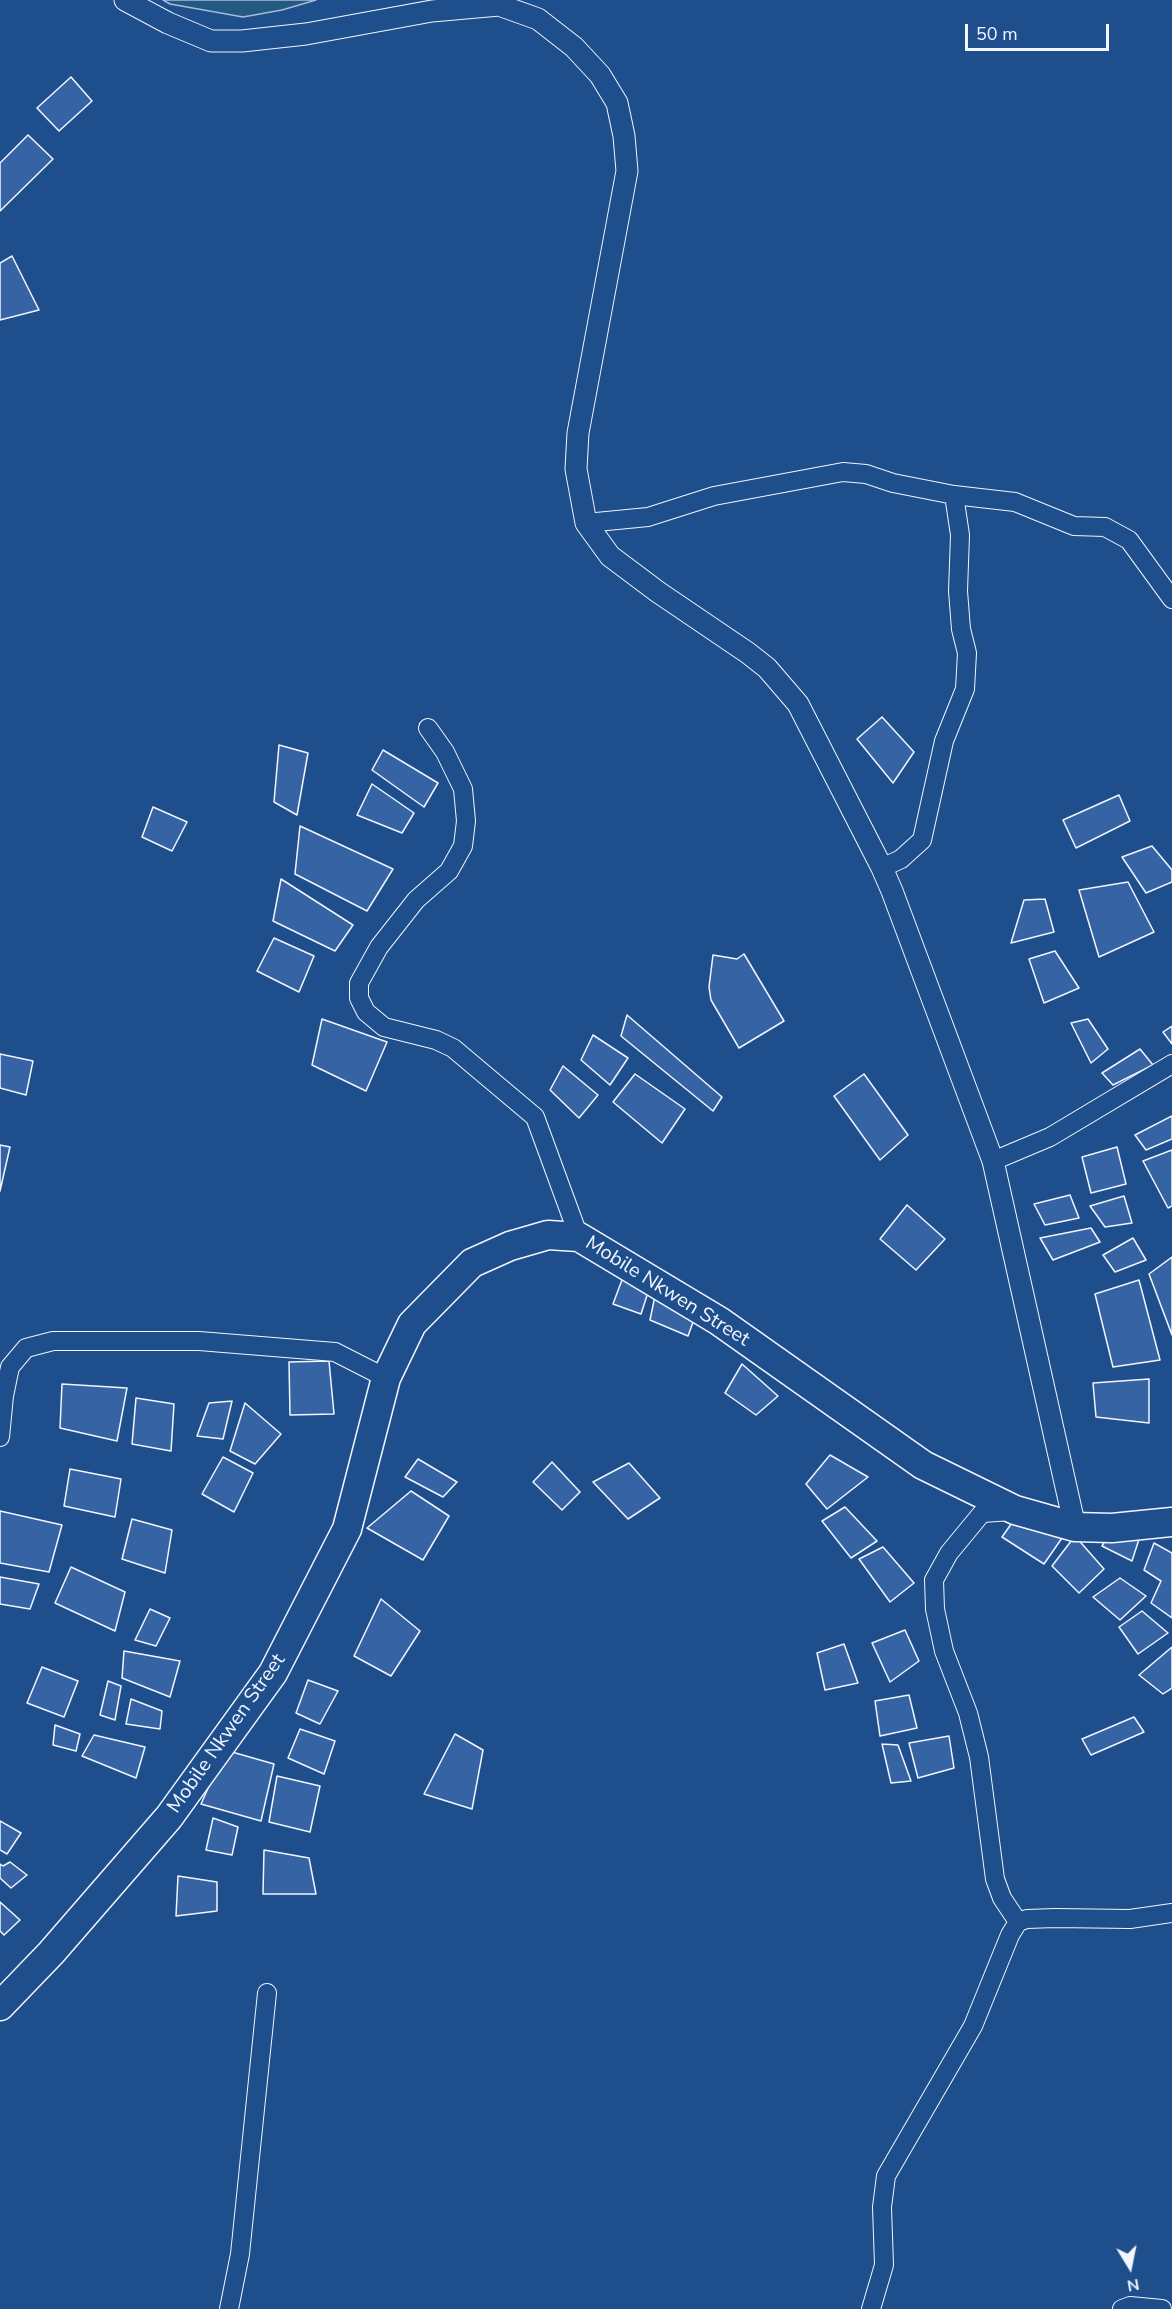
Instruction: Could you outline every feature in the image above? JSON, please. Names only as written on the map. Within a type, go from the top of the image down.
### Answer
[{"type":"highway","name":"Mobile Nkwen Street","points":[[0,2006],[51,1953],[169,1817],[273,1673],[347,1529],[386,1378],[412,1324],[472,1263],[510,1246],[548,1235],[579,1237],[719,1321],[923,1465],[1015,1510],[1075,1527],[1112,1528],[1171,1523]]},
{"type":"street","points":[[125,0],[168,23],[211,41],[242,41],[306,34],[432,11],[499,5],[538,19],[574,46],[600,75],[617,103],[624,136],[627,171],[578,433],[576,469],[586,523],[610,556],[658,592],[748,652],[767,668],[798,704],[882,868],[993,1161],[1075,1527]]},
{"type":"street","points":[[586,523],[648,517],[714,496],[843,472],[866,474],[892,483],[954,495],[1015,502],[1074,526],[1105,527],[1129,540],[1172,599]]},
{"type":"street","points":[[882,868],[901,859],[922,840],[944,741],[965,689],[967,653],[961,629],[958,591],[960,535],[954,495]]},
{"type":"street","points":[[428,728],[445,752],[463,789],[466,820],[463,846],[449,871],[416,900],[379,947],[359,983],[359,998],[366,1012],[384,1027],[436,1040],[453,1048],[535,1117],[579,1237]]},
{"type":"street","points":[[993,1161],[1050,1137],[1172,1064]]},
{"type":"street","points":[[0,1437],[4,1396],[10,1367],[27,1348],[54,1341],[200,1341],[335,1353],[386,1378]]},
{"type":"street","points":[[1015,1510],[982,1513],[949,1553],[934,1580],[935,1609],[944,1651],[968,1713],[979,1757],[995,1879],[1002,1898],[1018,1922]]},
{"type":"street","points":[[871,2309],[885,2265],[882,2207],[886,2176],[973,2026],[1010,1935],[1018,1922],[1036,1918],[1130,1919],[1172,1913]]},
{"type":"street","points":[[229,2309],[240,2254],[267,1993]]},
{"type":"street","points":[[1122,2309],[1131,2306],[1162,2309]]},
{"type":"shaded area","points":[[163,0],[316,0],[282,10],[243,17],[170,4]]},
{"type":"building","points":[[71,77],[92,101],[59,131],[37,108]]},
{"type":"building","points":[[28,135],[53,159],[0,211],[0,163]]},
{"type":"building","points":[[12,256],[39,310],[0,320],[0,263]]},
{"type":"building","points":[[882,717],[914,752],[893,783],[857,739]]},
{"type":"building","points":[[279,745],[308,753],[297,815],[274,802]]},
{"type":"building","points":[[383,750],[438,783],[424,807],[372,770]]},
{"type":"building","points":[[372,784],[414,813],[402,833],[357,815]]},
{"type":"building","points":[[1119,795],[1130,821],[1076,848],[1063,820]]},
{"type":"building","points":[[153,807],[187,822],[172,851],[142,837]]},
{"type":"building","points":[[300,826],[393,869],[367,911],[295,874]]},
{"type":"building","points":[[1152,846],[1172,870],[1172,882],[1146,893],[1122,857]]},
{"type":"building","points":[[281,879],[353,925],[335,951],[273,921]]},
{"type":"building","points":[[1128,882],[1154,932],[1099,957],[1079,890]]},
{"type":"building","points":[[1045,899],[1054,932],[1011,943],[1024,900]]},
{"type":"building","points":[[274,938],[314,956],[299,992],[257,971]]},
{"type":"building","points":[[1055,951],[1079,988],[1044,1003],[1029,959]]},
{"type":"building","points":[[744,954],[784,1021],[739,1048],[711,1000],[709,987],[713,955],[737,959]]},
{"type":"building","points":[[627,1015],[722,1097],[713,1111],[621,1036]]},
{"type":"building","points":[[322,1019],[387,1042],[366,1091],[312,1065]]},
{"type":"building","points":[[1088,1019],[1108,1049],[1091,1063],[1071,1023]]},
{"type":"building","points":[[1172,1026],[1172,1044],[1163,1032]]},
{"type":"building","points":[[593,1035],[628,1058],[610,1085],[581,1060]]},
{"type":"building","points":[[1140,1049],[1153,1065],[1113,1085],[1102,1073]]},
{"type":"building","points":[[0,1054],[33,1061],[26,1095],[0,1088]]},
{"type":"building","points":[[563,1066],[598,1095],[579,1118],[550,1090]]},
{"type":"building","points":[[635,1074],[685,1109],[662,1143],[613,1102]]},
{"type":"building","points":[[864,1074],[908,1135],[880,1160],[834,1096]]},
{"type":"building","points":[[1172,1116],[1172,1139],[1146,1150],[1135,1135]]},
{"type":"building","points":[[0,1145],[10,1147],[0,1191]]},
{"type":"building","points":[[1117,1147],[1126,1184],[1091,1193],[1082,1157]]},
{"type":"building","points":[[1172,1150],[1172,1206],[1168,1208],[1143,1161]]},
{"type":"building","points":[[1070,1195],[1079,1218],[1045,1225],[1034,1204]]},
{"type":"building","points":[[1124,1196],[1132,1223],[1105,1227],[1090,1206]]},
{"type":"building","points":[[907,1205],[945,1239],[916,1270],[880,1239]]},
{"type":"building","points":[[1091,1228],[1100,1242],[1053,1260],[1040,1238]]},
{"type":"building","points":[[1133,1238],[1146,1260],[1115,1272],[1103,1255]]},
{"type":"building","points":[[1172,1257],[1172,1335],[1149,1274]]},
{"type":"building","points":[[626,1269],[653,1277],[641,1314],[613,1304]]},
{"type":"building","points":[[1139,1280],[1160,1360],[1113,1367],[1095,1294]]},
{"type":"building","points":[[657,1286],[701,1300],[688,1336],[650,1320]]},
{"type":"building","points":[[329,1361],[334,1414],[290,1415],[289,1362]]},
{"type":"building","points":[[742,1364],[778,1396],[756,1415],[725,1393]]},
{"type":"building","points":[[1149,1379],[1149,1423],[1096,1417],[1093,1383]]},
{"type":"building","points":[[62,1384],[127,1388],[117,1441],[60,1428]]},
{"type":"building","points":[[136,1398],[174,1404],[171,1451],[132,1444]]},
{"type":"building","points":[[232,1401],[223,1439],[197,1436],[209,1403]]},
{"type":"building","points":[[245,1403],[281,1434],[255,1464],[230,1451]]},
{"type":"building","points":[[830,1455],[868,1477],[827,1509],[806,1484]]},
{"type":"building","points":[[223,1457],[253,1473],[234,1512],[202,1494]]},
{"type":"building","points":[[418,1459],[457,1482],[443,1497],[405,1477]]},
{"type":"building","points":[[552,1462],[580,1492],[562,1510],[533,1482]]},
{"type":"building","points":[[629,1463],[660,1498],[628,1519],[593,1482]]},
{"type":"building","points":[[70,1469],[121,1479],[115,1517],[64,1506]]},
{"type":"building","points":[[411,1491],[449,1516],[423,1560],[367,1528]]},
{"type":"building","points":[[845,1507],[877,1541],[851,1558],[822,1521]]},
{"type":"building","points":[[1021,1510],[1062,1538],[1044,1564],[1002,1537]]},
{"type":"building","points":[[0,1511],[62,1525],[49,1572],[0,1563]]},
{"type":"building","points":[[132,1519],[172,1530],[165,1573],[122,1559]]},
{"type":"building","points":[[1115,1524],[1140,1536],[1132,1561],[1102,1546]]},
{"type":"building","points":[[1075,1536],[1104,1569],[1079,1593],[1052,1566]]},
{"type":"building","points":[[1154,1543],[1172,1553],[1172,1618],[1151,1603],[1161,1581],[1144,1570]]},
{"type":"building","points":[[883,1547],[914,1583],[890,1602],[859,1559]]},
{"type":"building","points":[[71,1567],[125,1592],[115,1631],[55,1603]]},
{"type":"building","points":[[0,1577],[39,1584],[30,1609],[0,1604]]},
{"type":"building","points":[[1120,1578],[1146,1596],[1120,1620],[1093,1597]]},
{"type":"building","points":[[381,1599],[420,1631],[391,1676],[354,1656]]},
{"type":"building","points":[[150,1609],[170,1618],[156,1646],[135,1640]]},
{"type":"building","points":[[1142,1611],[1168,1633],[1138,1654],[1119,1627]]},
{"type":"building","points":[[905,1630],[919,1661],[890,1682],[872,1643]]},
{"type":"building","points":[[844,1644],[858,1683],[825,1690],[817,1653]]},
{"type":"building","points":[[1172,1647],[1172,1688],[1163,1694],[1139,1675]]},
{"type":"building","points":[[124,1651],[180,1661],[170,1697],[122,1678]]},
{"type":"building","points":[[42,1667],[78,1681],[64,1717],[27,1703]]},
{"type":"building","points":[[308,1680],[338,1691],[320,1724],[296,1713]]},
{"type":"building","points":[[108,1681],[121,1686],[115,1720],[100,1715]]},
{"type":"building","points":[[909,1695],[917,1728],[880,1736],[875,1701]]},
{"type":"building","points":[[131,1699],[162,1711],[160,1729],[126,1724]]},
{"type":"building","points":[[1134,1717],[1144,1732],[1091,1755],[1082,1739]]},
{"type":"building","points":[[55,1725],[80,1734],[76,1751],[53,1745]]},
{"type":"building","points":[[300,1729],[335,1741],[324,1774],[288,1758]]},
{"type":"building","points":[[455,1734],[483,1750],[472,1809],[424,1794]]},
{"type":"building","points":[[94,1735],[145,1747],[136,1778],[82,1756]]},
{"type":"building","points":[[949,1736],[954,1768],[918,1778],[909,1743]]},
{"type":"building","points":[[882,1744],[898,1745],[911,1781],[891,1783]]},
{"type":"building","points":[[225,1750],[274,1764],[261,1821],[201,1804]]},
{"type":"building","points":[[277,1776],[320,1786],[310,1832],[269,1822]]},
{"type":"building","points":[[213,1818],[238,1827],[232,1855],[206,1850]]},
{"type":"building","points":[[0,1821],[21,1833],[7,1854],[0,1850]]},
{"type":"building","points":[[264,1850],[309,1858],[316,1894],[263,1894]]},
{"type":"building","points":[[10,1862],[27,1875],[11,1888],[0,1878],[0,1864],[3,1866]]},
{"type":"building","points":[[178,1876],[217,1882],[217,1911],[176,1916]]},
{"type":"building","points":[[0,1902],[20,1920],[4,1935],[0,1931]]}]
